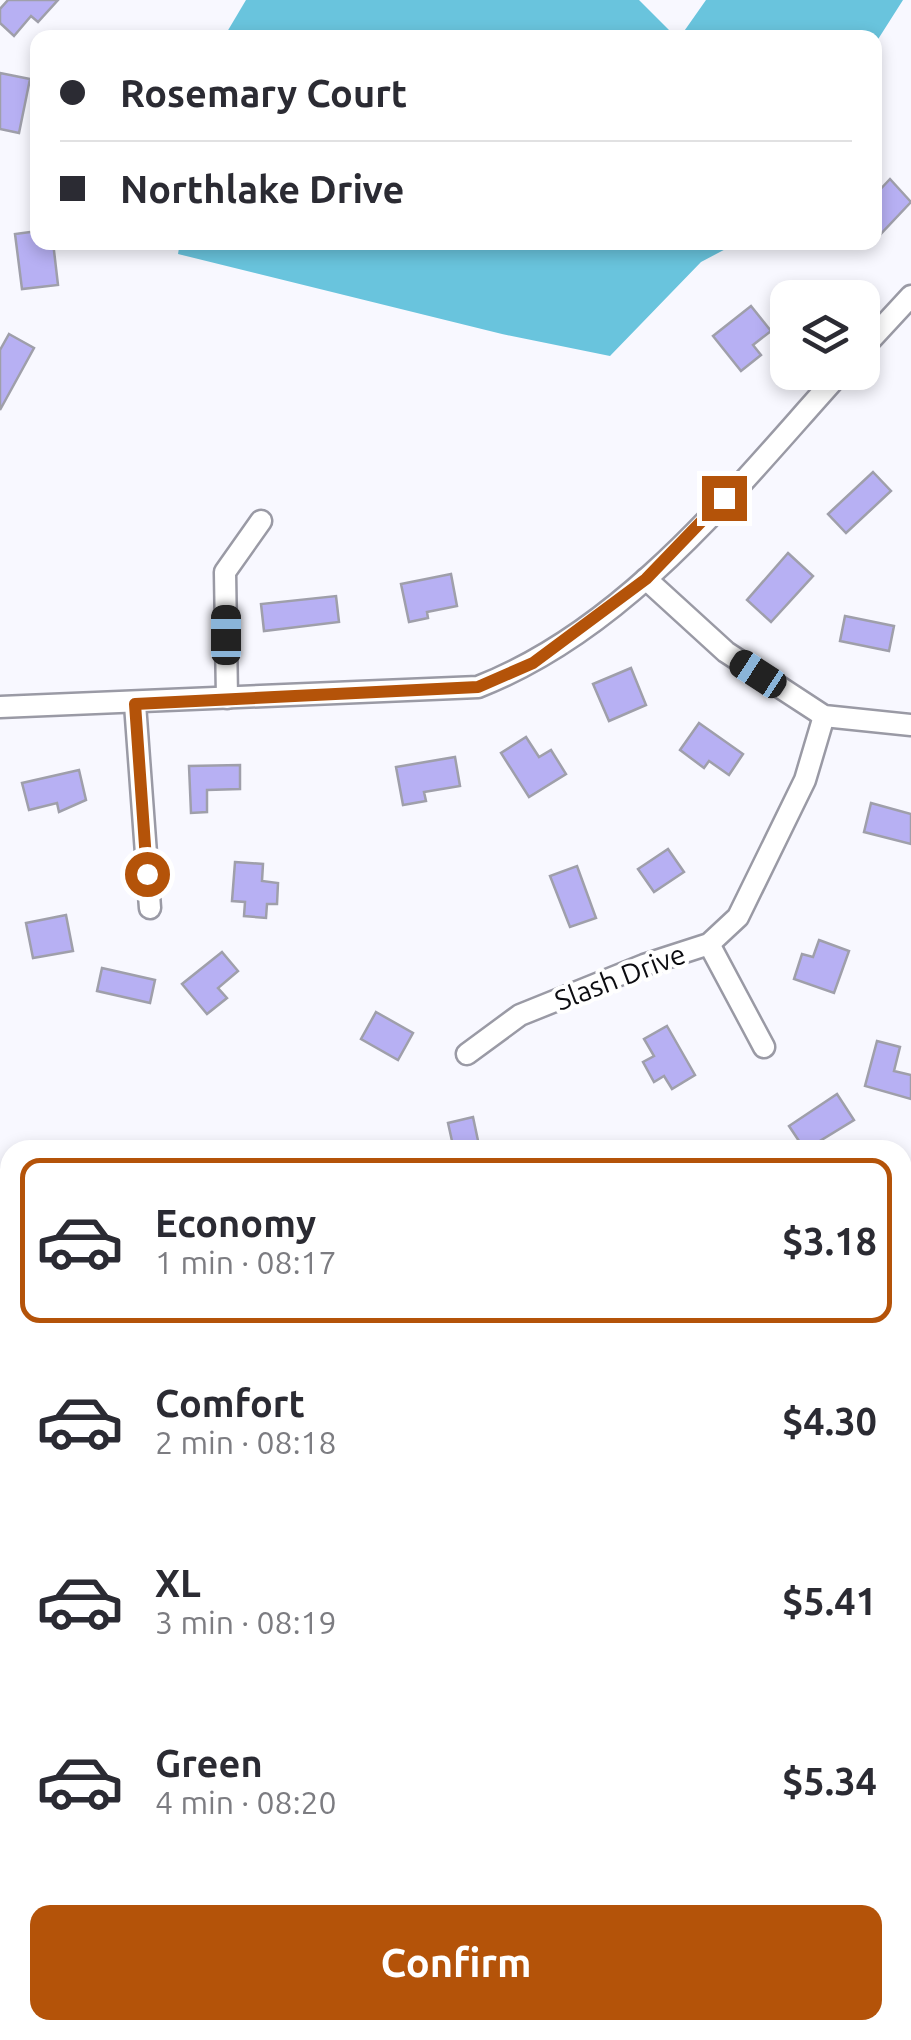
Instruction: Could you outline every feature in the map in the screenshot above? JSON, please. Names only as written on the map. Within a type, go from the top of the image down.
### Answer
[{"type":"street","points":[[880,330],[911,296]]},
{"type":"street","points":[[0,707],[478,687],[533,663],[646,579],[824,390]]},
{"type":"street","points":[[226,698],[226,572],[261,520]]},
{"type":"street","points":[[646,579],[726,652],[824,716],[911,726]]},
{"type":"street","points":[[135,704],[150,908]]},
{"type":"street","name":"Slash Drive","points":[[467,1054],[520,1015],[644,965],[709,944],[738,917],[805,780],[824,716]]},
{"type":"street","points":[[709,944],[764,1046]]},
{"type":"water","points":[[246,0],[639,0],[669,30],[228,30]]},
{"type":"water","points":[[706,0],[903,0],[882,33],[685,30]]},
{"type":"water","points":[[179,250],[724,250],[701,262],[610,356],[502,334],[178,254]]},
{"type":"building","points":[[8,0],[58,0],[38,22],[31,16],[14,36],[0,23],[0,9]]},
{"type":"building","points":[[0,73],[30,79],[19,133],[0,129]]},
{"type":"building","points":[[890,179],[911,202],[882,233],[882,188]]},
{"type":"building","points":[[30,232],[30,250],[54,250],[58,285],[22,289],[15,234]]},
{"type":"building","points":[[751,306],[770,330],[753,345],[761,355],[741,371],[713,336]]},
{"type":"building","points":[[9,334],[34,348],[0,410],[0,350]]},
{"type":"building","points":[[873,472],[891,491],[846,533],[828,514]]},
{"type":"building","points":[[788,553],[813,576],[771,622],[747,600]]},
{"type":"building","points":[[451,574],[457,606],[427,612],[428,618],[409,622],[401,584]]},
{"type":"building","points":[[336,596],[339,622],[264,631],[261,604]]},
{"type":"building","points":[[845,616],[894,626],[889,651],[840,641]]},
{"type":"building","points":[[631,668],[646,705],[609,721],[593,684]]},
{"type":"building","points":[[699,723],[743,754],[729,775],[709,761],[704,768],[680,750]]},
{"type":"building","points":[[526,737],[539,757],[551,750],[566,774],[529,797],[501,753]]},
{"type":"building","points":[[455,757],[460,786],[424,792],[426,801],[403,805],[396,767]]},
{"type":"building","points":[[240,765],[240,789],[207,790],[207,812],[191,813],[189,766]]},
{"type":"building","points":[[79,770],[86,800],[59,812],[57,803],[29,810],[22,783]]},
{"type":"building","points":[[871,803],[911,814],[911,844],[864,832]]},
{"type":"building","points":[[668,849],[684,872],[654,892],[638,869]]},
{"type":"building","points":[[235,862],[263,864],[262,881],[278,883],[277,904],[267,904],[266,918],[244,916],[245,902],[232,901]]},
{"type":"building","points":[[577,866],[596,918],[570,927],[550,876]]},
{"type":"building","points":[[66,915],[73,951],[33,958],[26,923]]},
{"type":"building","points":[[819,940],[849,951],[834,993],[794,979],[802,954],[813,957]]},
{"type":"building","points":[[222,952],[238,971],[218,988],[227,998],[207,1014],[182,984]]},
{"type":"building","points":[[102,968],[155,980],[150,1003],[97,991]]},
{"type":"building","points":[[376,1012],[413,1033],[398,1060],[361,1039]]},
{"type":"building","points":[[667,1026],[695,1075],[672,1089],[664,1076],[654,1082],[643,1062],[654,1056],[644,1039]]},
{"type":"building","points":[[877,1041],[900,1047],[894,1071],[911,1075],[911,1099],[865,1086]]},
{"type":"building","points":[[837,1094],[854,1120],[821,1140],[798,1140],[789,1126]]},
{"type":"building","points":[[473,1117],[478,1140],[452,1140],[448,1123]]},
{"type":"route","points":[[147,874],[135,704],[478,687],[533,663],[646,579],[724,498]]}]
